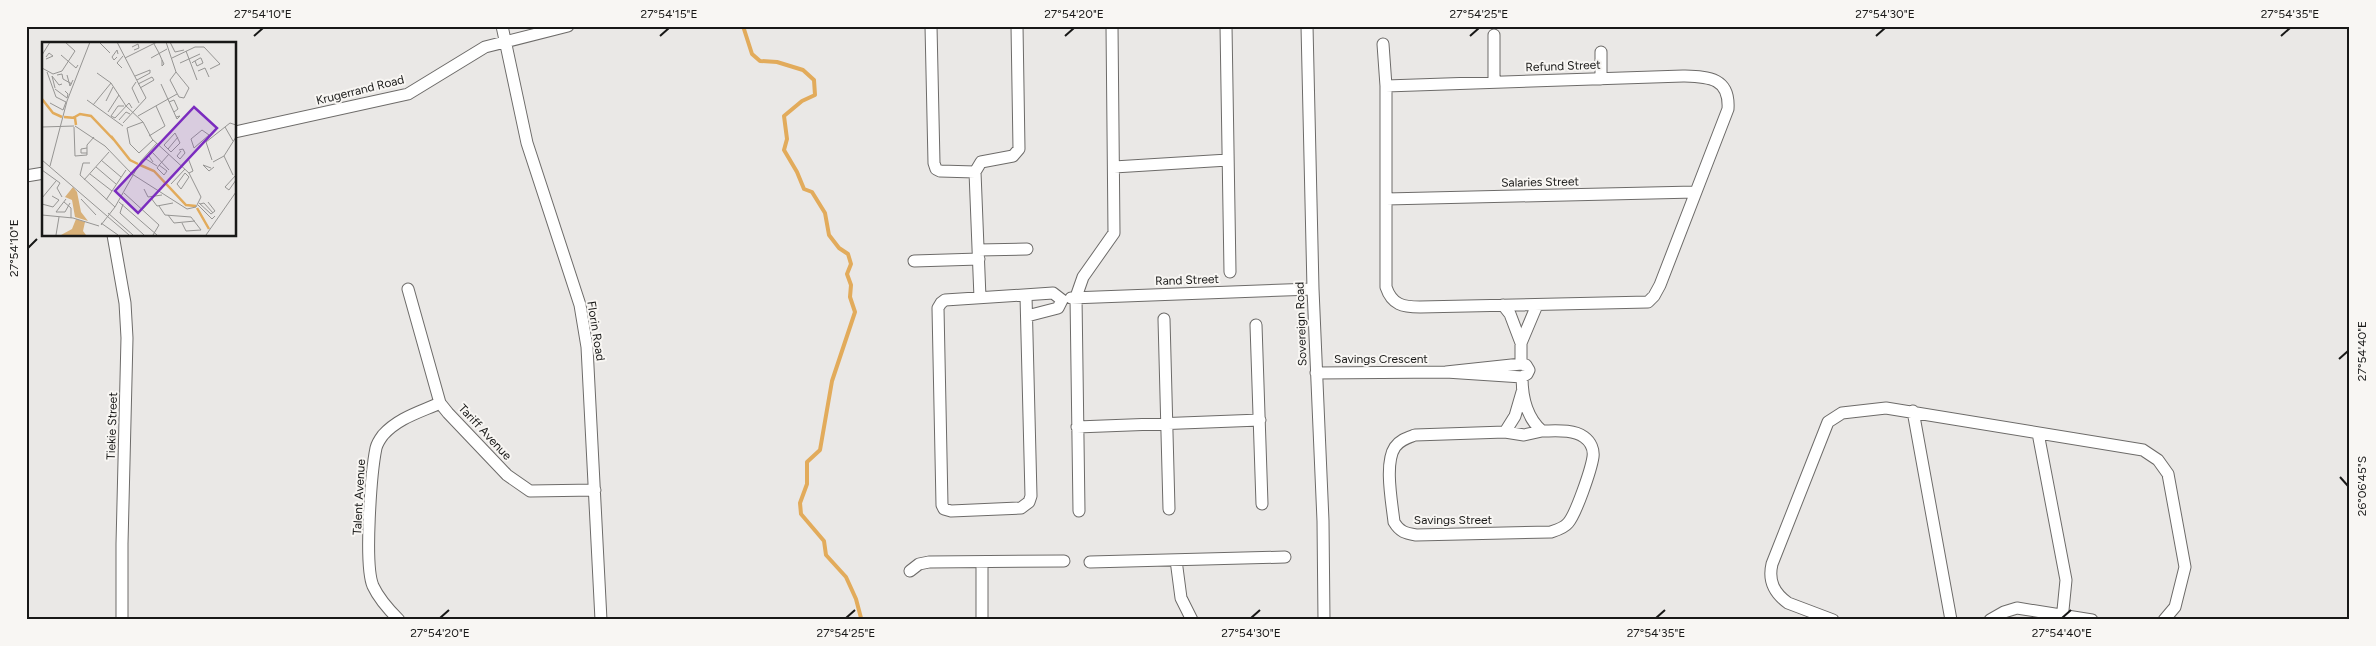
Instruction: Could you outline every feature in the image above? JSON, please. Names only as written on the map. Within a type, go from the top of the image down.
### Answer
[{"type":"street","name":"Florin Road","points":[[502,26],[527,143],[580,306],[587,347],[602,620]]},
{"type":"street","name":"Krugerrand Road","points":[[236,132],[408,94],[485,47],[568,26]]},
{"type":"street","points":[[931,26],[934,163],[936,169],[940,171],[975,172]]},
{"type":"street","points":[[980,298],[975,172],[981,162],[1013,156],[1019,149],[1017,26]]},
{"type":"street","points":[[1079,511],[1076,297],[1083,276],[1114,233],[1112,26]]},
{"type":"street","points":[[1226,26],[1230,272]]},
{"type":"street","name":"Sovereign Road","points":[[1306,26],[1313,289],[1323,521],[1324,620]]},
{"type":"street","points":[[1494,34],[1494,82]]},
{"type":"street","points":[[1383,44],[1386,86]]},
{"type":"street","points":[[1601,52],[1602,79]]},
{"type":"street","name":"Refund Street","points":[[1709,77],[1718,82],[1726,91],[1728,109],[1660,285],[1654,296],[1648,302],[1414,307],[1394,302],[1389,297],[1386,287],[1386,86],[1602,79],[1709,77]]},
{"type":"street","points":[[1114,167],[1228,160]]},
{"type":"street","points":[[26,176],[42,172]]},
{"type":"street","name":"Salaries Street","points":[[1386,199],[1696,192]]},
{"type":"street","name":"Tiekie Street","points":[[113,236],[126,303],[127,338],[122,620]]},
{"type":"street","points":[[914,261],[1027,249]]},
{"type":"street","name":"Tariff Avenue","points":[[408,289],[440,403],[507,475],[530,491],[595,490]]},
{"type":"street","name":"Rand Street","points":[[1062,300],[1076,297],[1313,289]]},
{"type":"street","points":[[1026,296],[1031,496],[1029,502],[1021,508],[951,511],[944,509],[942,505],[938,308],[945,300],[1053,293],[1062,300],[1058,308],[1027,316]]},
{"type":"street","points":[[1521,343],[1537,304]]},
{"type":"street","points":[[1502,305],[1510,314],[1521,343],[1521,364],[1526,365],[1528,370],[1527,374],[1522,377],[1522,391],[1515,416],[1505,432]]},
{"type":"street","points":[[1164,319],[1168,509]]},
{"type":"street","points":[[1256,324],[1262,504]]},
{"type":"street","name":"Savings Crescent","points":[[1446,372],[1461,368],[1521,364]]},
{"type":"street","name":"Savings Crescent","points":[[1316,373],[1446,372],[1522,377]]},
{"type":"street","points":[[1522,391],[1528,411],[1542,431]]},
{"type":"street","name":"Talent Avenue","points":[[399,620],[378,596],[370,573],[370,511],[376,445],[398,422],[440,403]]},
{"type":"street","points":[[1833,620],[1788,603],[1776,593],[1771,579],[1772,564],[1823,429],[1836,415],[1852,410],[1886,408],[2143,450],[2154,456],[2165,468],[2185,567],[2175,607],[2164,620]]},
{"type":"street","points":[[1912,411],[1951,620]]},
{"type":"street","points":[[1077,427],[1260,420]]},
{"type":"street","name":"Savings Street","points":[[1542,431],[1573,432],[1584,437],[1592,445],[1593,457],[1576,509],[1568,523],[1551,532],[1416,535],[1404,533],[1398,528],[1394,522],[1389,463],[1394,448],[1402,440],[1415,435],[1505,432],[1524,435],[1542,431]]},
{"type":"street","points":[[2038,433],[2066,580],[2063,617]]},
{"type":"street","points":[[1090,562],[1285,557]]},
{"type":"street","points":[[1176,560],[1181,598],[1192,620]]},
{"type":"street","points":[[910,571],[919,564],[929,562],[1064,561]]},
{"type":"street","points":[[982,562],[982,620]]},
{"type":"street","points":[[1990,620],[2004,612],[2017,608],[2063,617],[2092,620]]},
{"type":"waterway","points":[[743,26],[752,54],[760,61],[777,62],[803,70],[814,80],[815,95],[802,101],[784,116],[787,139],[784,150],[797,172],[804,189],[812,192],[825,213],[829,235],[839,248],[848,254],[851,264],[847,274],[851,285],[850,297],[855,312],[832,381],[820,450],[807,462],[807,484],[800,503],[801,514],[824,541],[826,555],[846,577],[856,599],[861,618],[858,620]]}]
